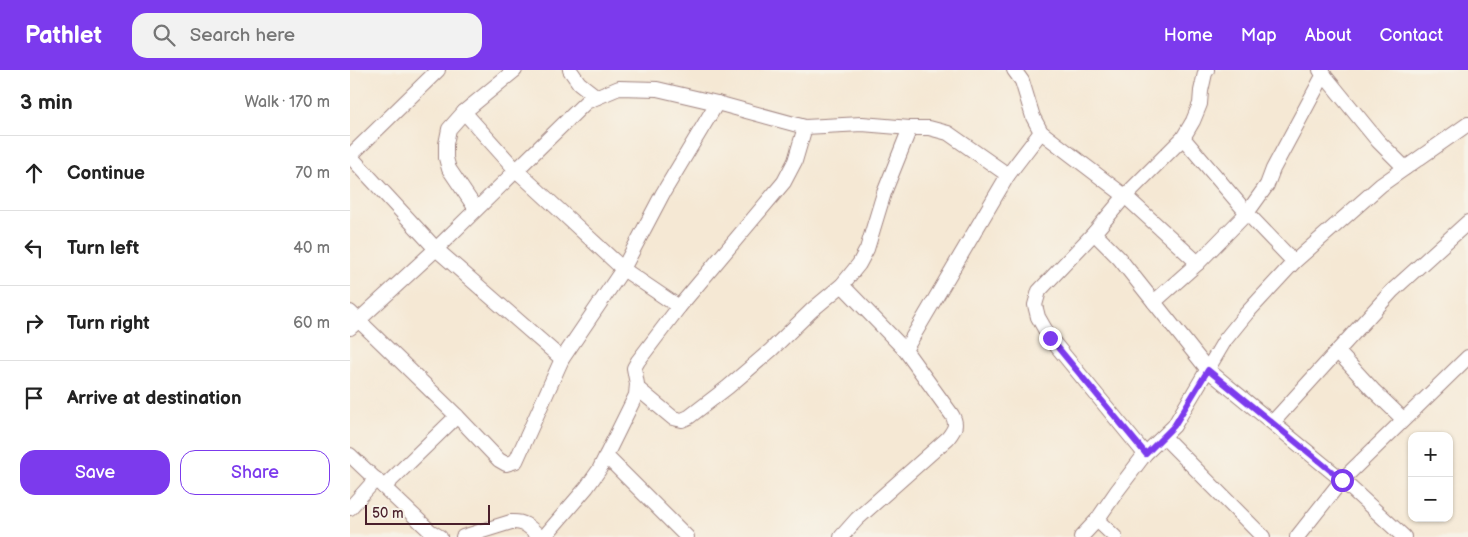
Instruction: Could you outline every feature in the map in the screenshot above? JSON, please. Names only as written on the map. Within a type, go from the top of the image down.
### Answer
[{"type":"street","points":[[438,70],[350,156],[436,249],[562,359]]},
{"type":"street","points":[[476,209],[449,170],[446,158],[446,144],[449,129],[464,112],[515,70]]},
{"type":"street","points":[[570,70],[579,83],[597,97]]},
{"type":"street","points":[[1014,70],[1022,81],[1033,117],[1041,132],[1125,196],[1198,263]]},
{"type":"street","points":[[1146,454],[1050,338],[1038,317],[1035,305],[1039,291],[1094,234],[1125,196],[1183,138],[1200,104],[1201,91],[1207,70]]},
{"type":"street","points":[[1154,302],[1198,263],[1247,213],[1267,185],[1273,169],[1322,72],[1378,141],[1405,168]]},
{"type":"street","points":[[717,103],[663,193],[623,269],[562,359],[516,461],[506,464],[499,460],[457,416],[353,320],[436,249],[586,102],[619,88],[657,89],[717,103],[805,127],[862,124],[929,128],[948,133],[1008,175]]},
{"type":"street","points":[[464,112],[516,170],[623,269],[679,307]]},
{"type":"street","points":[[544,537],[587,487],[599,470],[636,395],[637,388],[634,368],[638,361],[679,307],[784,182],[795,161],[805,127]]},
{"type":"street","points":[[637,388],[673,418],[682,420],[689,417],[771,350],[812,310],[842,285],[859,264],[867,249],[884,193],[910,128]]},
{"type":"street","points":[[1081,537],[1097,520],[1146,454],[1174,426],[1225,340],[1294,262],[1381,185],[1466,129]]},
{"type":"street","points":[[905,350],[1008,175],[1041,132]]},
{"type":"street","points":[[1183,138],[1247,213],[1294,262]]},
{"type":"street","points":[[1273,422],[1392,291],[1466,229]]},
{"type":"street","points":[[1094,234],[1119,258],[1208,370],[1342,480],[1404,537]]},
{"type":"street","points":[[841,537],[857,519],[948,438],[955,428],[955,421],[952,415],[905,350],[842,285]]},
{"type":"street","points":[[1338,352],[1404,419]]},
{"type":"street","points":[[1297,537],[1342,480],[1468,357]]},
{"type":"street","points":[[350,508],[457,416]]},
{"type":"street","points":[[1164,437],[1263,537]]},
{"type":"street","points":[[350,455],[432,535]]},
{"type":"street","points":[[606,456],[687,537]]},
{"type":"street","points":[[1097,520],[1115,537]]},
{"type":"street","points":[[462,537],[520,521],[540,537]]},
{"type":"route","points":[[1050,338],[1146,454],[1174,426],[1208,370],[1342,480]]}]
